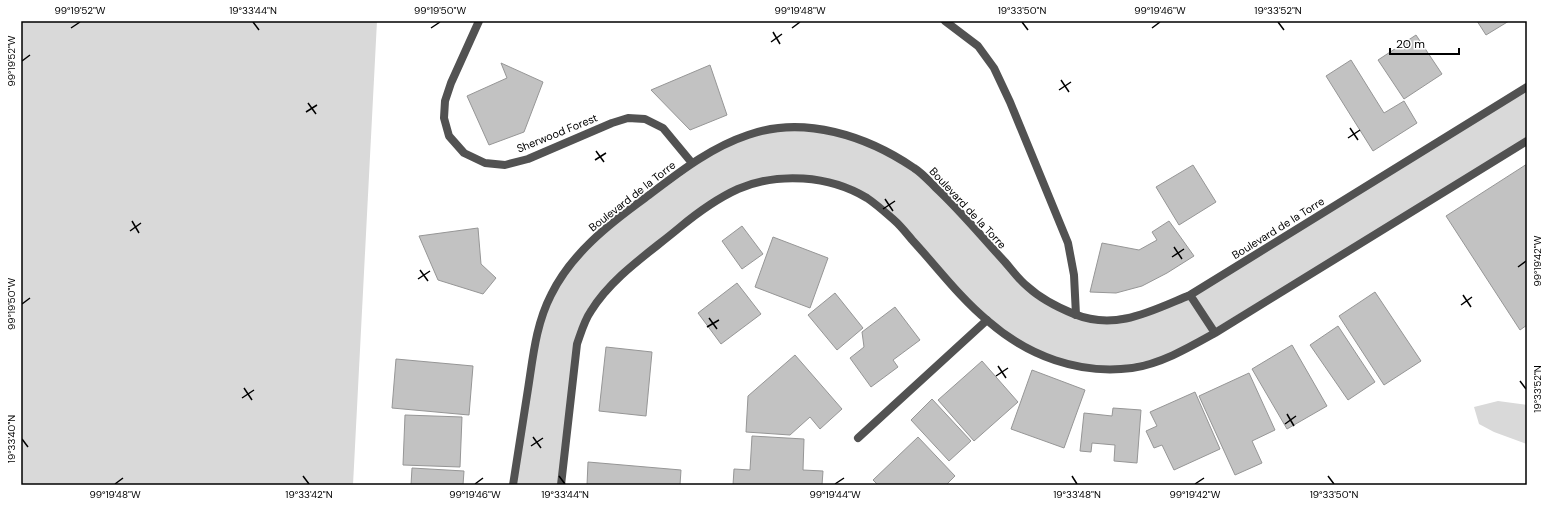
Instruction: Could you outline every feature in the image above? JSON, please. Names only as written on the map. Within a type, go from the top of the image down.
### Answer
[{"type":"street","name":"Sherwood Forest","points":[[479,21],[451,83],[445,101],[444,118],[449,136],[464,154],[485,163],[505,165],[528,159],[612,123],[628,118],[645,119],[663,128],[692,163]]},
{"type":"street","points":[[945,21],[978,46],[994,68],[1010,102],[1068,243],[1074,274],[1076,315]]},
{"type":"street","name":"Boulevard de la Torre","points":[[513,485],[532,354],[540,321],[550,295],[564,273],[583,249],[635,205],[692,163],[726,144],[750,134],[781,128],[815,128],[852,136],[883,149],[916,169],[946,196],[1026,286],[1050,303],[1076,315],[1100,320],[1125,320],[1148,313],[1190,295],[1527,87]]},
{"type":"street","points":[[561,485],[577,344],[583,326],[591,311],[603,295],[629,270],[715,201],[738,189],[759,182],[786,178],[816,179],[841,186],[867,198],[895,221],[987,320],[1011,339],[1038,354],[1064,364],[1099,370],[1134,368],[1167,358],[1215,333],[1527,141]]},
{"type":"street","points":[[1190,295],[1215,333]]},
{"type":"street","points":[[858,438],[987,320]]},
{"type":"shaded area","points":[[21,21],[377,21],[353,485],[21,485]]},
{"type":"shaded area","points":[[1527,86],[1527,141],[1167,357],[1099,370],[1038,354],[987,320],[895,221],[867,198],[816,179],[759,182],[715,201],[603,295],[583,325],[561,485],[513,485],[540,321],[564,273],[602,233],[726,144],[781,128],[852,136],[916,169],[1027,286],[1050,303],[1100,320],[1167,305]]},
{"type":"shaded area","points":[[1498,401],[1527,405],[1527,444],[1494,432],[1479,424],[1474,407]]},
{"type":"building","points":[[1477,21],[1509,21],[1486,35]]},
{"type":"building","points":[[1416,35],[1442,74],[1404,99],[1378,60]]},
{"type":"building","points":[[1351,60],[1384,113],[1404,101],[1417,123],[1373,151],[1326,76]]},
{"type":"building","points":[[501,63],[543,82],[524,132],[489,145],[467,96],[507,78]]},
{"type":"building","points":[[710,65],[727,115],[690,130],[651,90]]},
{"type":"building","points":[[1527,164],[1527,325],[1520,330],[1446,216]]},
{"type":"building","points":[[1193,165],[1216,202],[1179,225],[1156,187]]},
{"type":"building","points":[[1169,221],[1194,256],[1167,273],[1142,286],[1116,293],[1090,292],[1102,243],[1139,250],[1157,240],[1152,232]]},
{"type":"building","points":[[742,226],[763,254],[742,269],[722,241]]},
{"type":"building","points":[[478,228],[481,264],[496,278],[483,294],[438,280],[419,236]]},
{"type":"building","points":[[773,237],[828,258],[810,308],[755,287]]},
{"type":"building","points":[[737,283],[761,314],[721,344],[698,313]]},
{"type":"building","points":[[1375,292],[1421,361],[1384,385],[1339,316]]},
{"type":"building","points":[[835,293],[863,328],[837,350],[808,315]]},
{"type":"building","points":[[895,307],[920,340],[893,360],[898,367],[871,387],[850,358],[864,347],[862,332]]},
{"type":"building","points":[[1338,326],[1375,382],[1348,400],[1310,345]]},
{"type":"building","points":[[1292,345],[1327,406],[1287,429],[1252,369]]},
{"type":"building","points":[[606,347],[652,352],[646,416],[599,411]]},
{"type":"building","points":[[795,355],[842,409],[820,429],[810,417],[790,435],[746,432],[748,396]]},
{"type":"building","points":[[396,359],[473,366],[469,415],[392,408]]},
{"type":"building","points":[[982,361],[1018,402],[974,441],[938,400]]},
{"type":"building","points":[[1032,370],[1085,390],[1064,448],[1011,429]]},
{"type":"building","points":[[1249,373],[1275,430],[1252,441],[1262,463],[1235,475],[1199,396]]},
{"type":"building","points":[[1195,392],[1220,449],[1174,470],[1162,445],[1154,448],[1146,431],[1157,426],[1150,412]]},
{"type":"building","points":[[932,399],[971,441],[949,461],[911,420]]},
{"type":"building","points":[[1113,408],[1141,410],[1137,463],[1114,461],[1115,445],[1092,443],[1091,452],[1080,451],[1084,413],[1112,416]]},
{"type":"building","points":[[405,415],[462,417],[460,467],[403,465]]},
{"type":"building","points":[[752,436],[804,439],[803,470],[823,471],[822,485],[733,485],[734,469],[750,470]]},
{"type":"building","points":[[918,437],[955,476],[946,485],[878,485],[873,480]]},
{"type":"building","points":[[588,462],[681,470],[680,485],[587,485]]},
{"type":"building","points":[[412,468],[464,471],[463,485],[411,485]]}]
